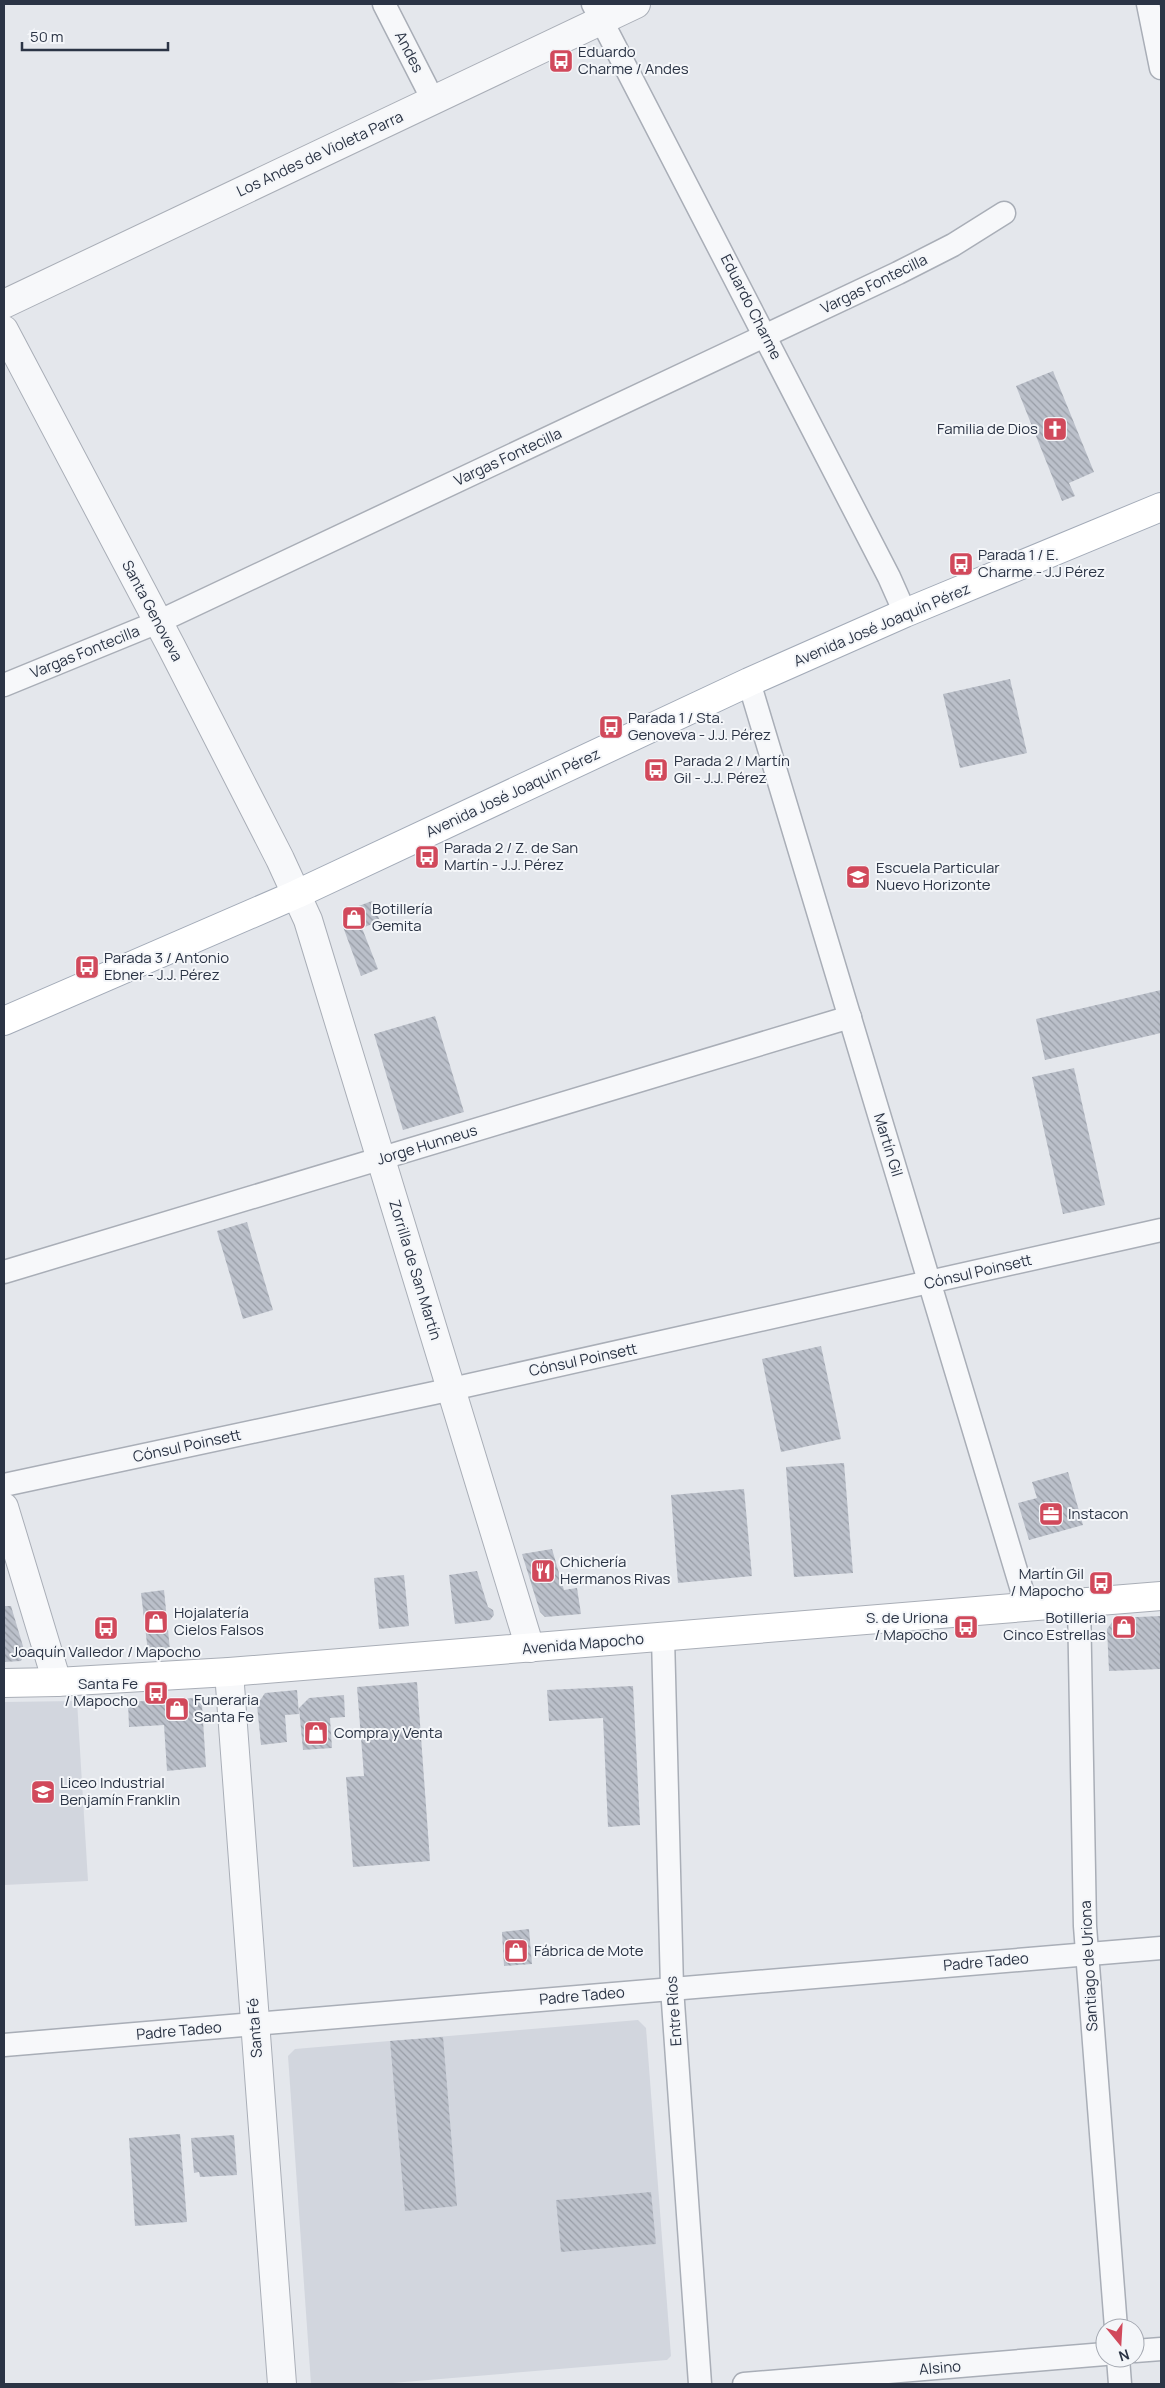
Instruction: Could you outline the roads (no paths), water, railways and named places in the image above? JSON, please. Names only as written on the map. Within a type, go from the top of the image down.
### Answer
[{"type":"main road","name":"Avenida José Joaquín Pérez","points":[[4,1021],[297,894],[749,682],[905,613],[1161,507]]},
{"type":"main road","name":"Avenida Mapocho","points":[[4,1683],[57,1682],[229,1672],[1161,1596]]},
{"type":"street","name":"Andes","points":[[384,4],[433,100]]},
{"type":"street","name":"Los Andes de Violeta Parra","points":[[4,304],[433,100],[597,12],[636,4]]},
{"type":"street","points":[[1148,4],[1161,68]]},
{"type":"street","name":"Eduardo Charme","points":[[597,12],[766,336],[889,577],[905,613]]},
{"type":"street","name":"Vargas Fontecilla","points":[[4,685],[158,622],[766,336],[926,259],[1004,213]]},
{"type":"street","name":"Santa Genoveva","points":[[4,330],[158,622],[297,894]]},
{"type":"street","name":"Martín Gil","points":[[749,682],[1027,1607]]},
{"type":"street","name":"Zorrilla de San Martín","points":[[297,894],[311,928],[530,1648]]},
{"type":"street","name":"Jorge Hunneus","points":[[4,1272],[850,1017]]},
{"type":"street","name":"Cónsul Poinsett","points":[[4,1485],[451,1389],[1161,1230]]},
{"type":"street","points":[[4,1507],[57,1682]]},
{"type":"street","name":"Santiago de Uriona","points":[[1079,1602],[1086,1954],[1115,2318]]},
{"type":"street","name":"Entre Ríos","points":[[663,1637],[672,1988],[700,2384]]},
{"type":"street","name":"Santa Fé","points":[[229,1672],[282,2384]]},
{"type":"street","name":"Padre Tadeo","points":[[4,2045],[1161,1948]]},
{"type":"street","points":[[1145,2350],[1161,2349]]},
{"type":"street","name":"Alsino","points":[[744,2384],[1095,2355]]},
{"type":"street","points":[[1119,2368],[1120,2384]]},
{"type":"place","name":"Eduardo Charme / Andes","points":[[561,61]]},
{"type":"place","name":"Familia de Dios","points":[[1055,429]]},
{"type":"place","name":"Parada 1 / E. Charme - J.J Pérez","points":[[961,564]]},
{"type":"place","name":"Parada 1 / Sta. Genoveva - J.J. Pérez","points":[[611,727]]},
{"type":"place","name":"Parada 2 / Martín Gil - J.J. Pérez","points":[[656,770]]},
{"type":"place","name":"Parada 2 / Z. de San Martín - J.J. Pérez","points":[[427,857]]},
{"type":"place","name":"Escuela Particular Nuevo Horizonte","points":[[858,877]]},
{"type":"place","name":"Botillería Gemita","points":[[354,918]]},
{"type":"place","name":"Parada 3 / Antonio Ebner - J.J. Pérez","points":[[87,967]]},
{"type":"place","name":"Instacon","points":[[1051,1514]]},
{"type":"place","name":"Chichería Hermanos Rivas","points":[[543,1571]]},
{"type":"place","name":"Martín Gil / Mapocho","points":[[1101,1583]]},
{"type":"place","name":"Hojalatería Cielos Falsos","points":[[156,1622]]},
{"type":"place","name":"S. de Uriona / Mapocho","points":[[966,1627]]},
{"type":"place","name":"Botilleria Cinco Estrellas","points":[[1124,1627]]},
{"type":"place","name":"Joaquín Valledor / Mapocho","points":[[106,1628]]},
{"type":"place","name":"Santa Fe / Mapocho","points":[[156,1693]]},
{"type":"place","name":"Funeraria Santa Fe","points":[[177,1709]]},
{"type":"place","name":"Compra y Venta","points":[[316,1733]]},
{"type":"place","name":"Liceo Industrial Benjamín Franklin","points":[[43,1792]]},
{"type":"place","name":"Fábrica de Mote","points":[[516,1951]]}]
